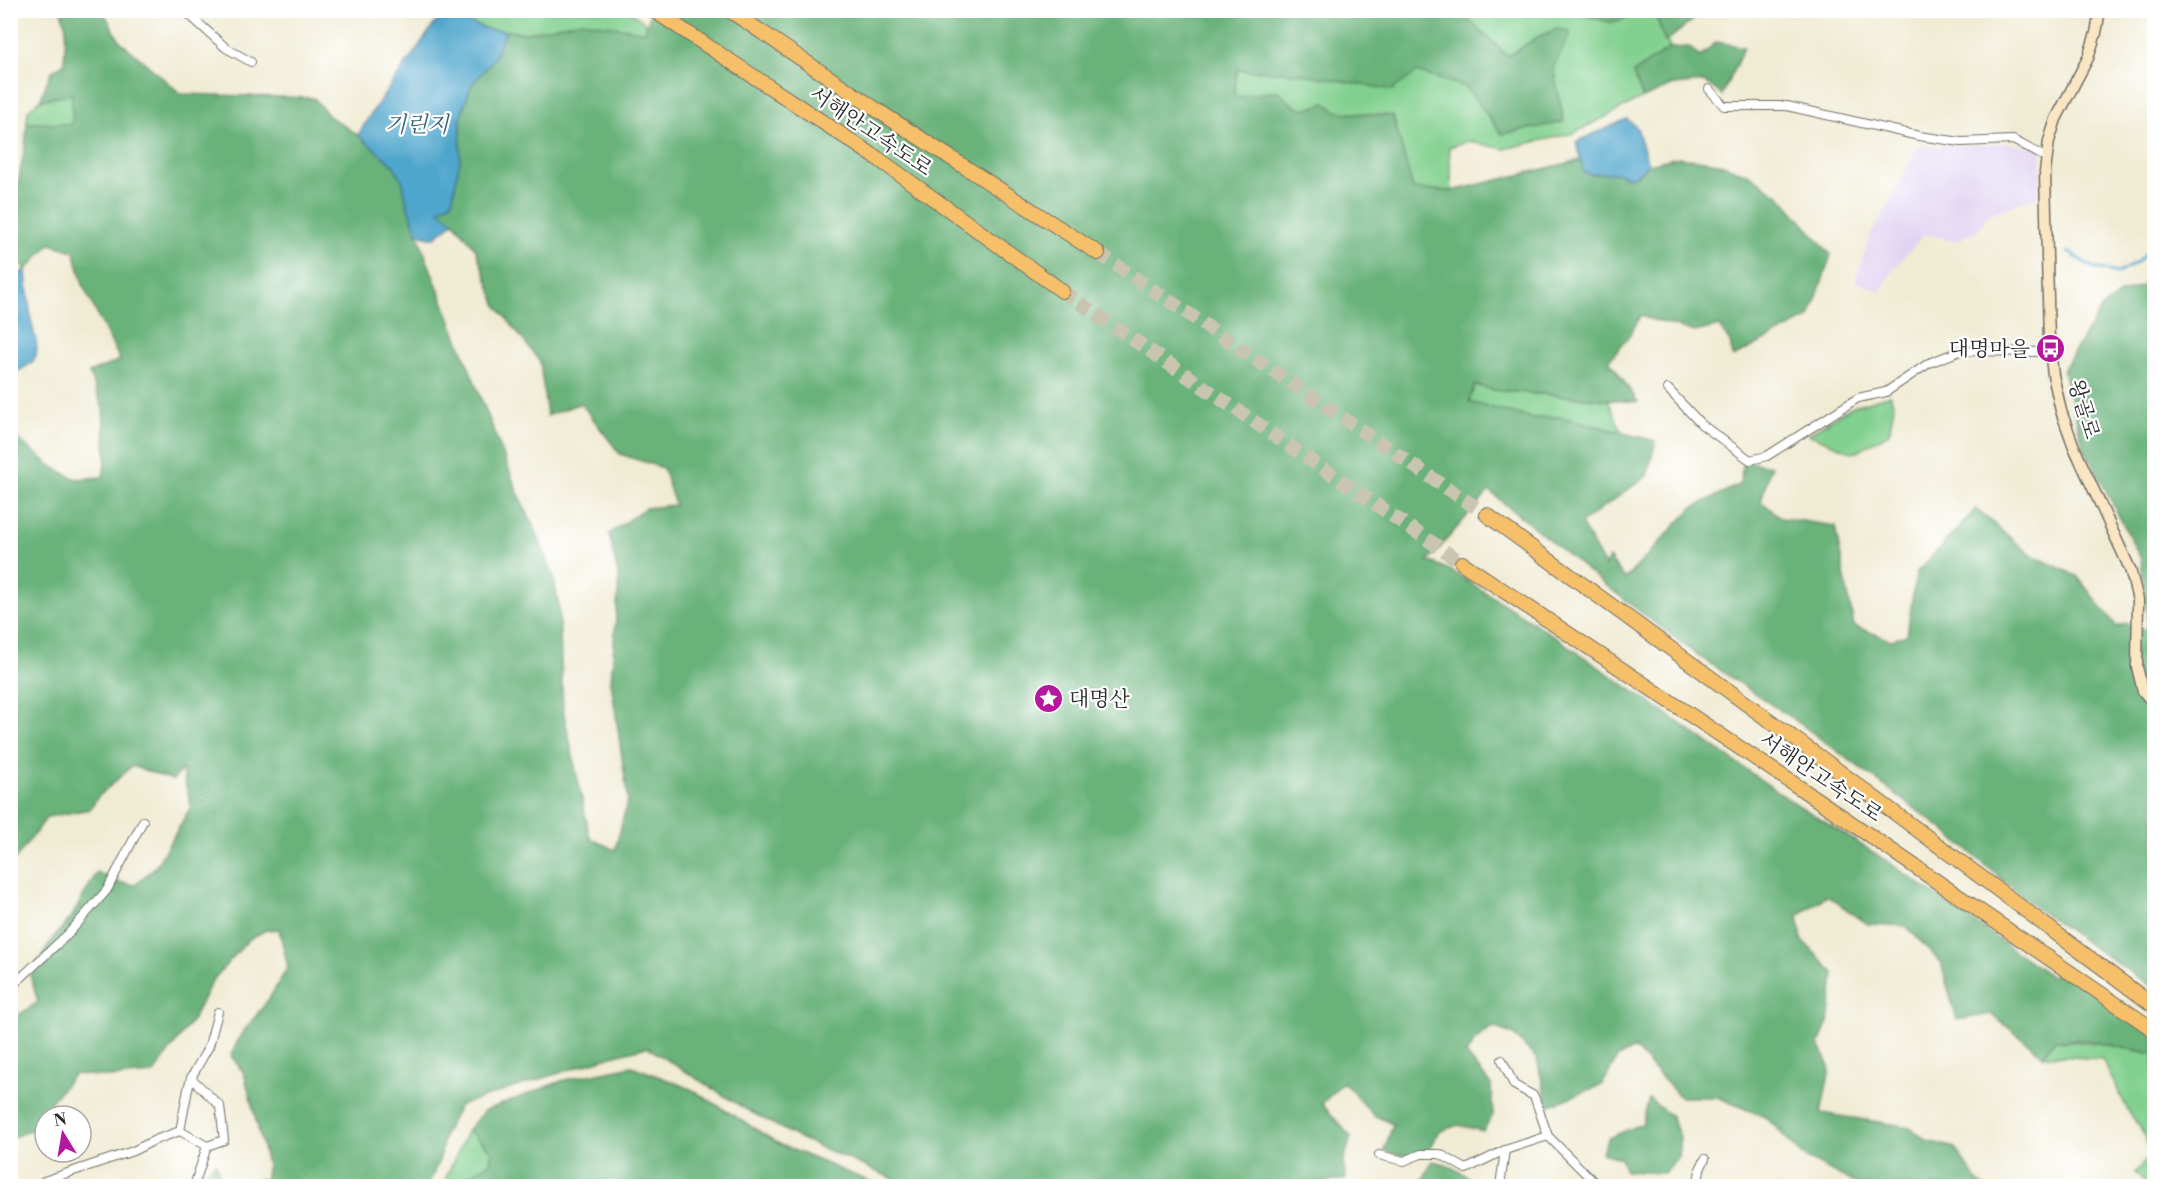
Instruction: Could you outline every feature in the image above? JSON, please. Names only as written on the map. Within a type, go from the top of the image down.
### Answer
[{"type":"highway","name":"서해안고속도로","points":[[653,10],[877,158],[1062,291]]},
{"type":"highway","name":"서해안고속도로","points":[[729,10],[886,117],[1098,253]]},
{"type":"highway","name":"서해안고속도로","points":[[1487,515],[1821,758],[2154,1006]]},
{"type":"highway","name":"서해안고속도로","points":[[1462,563],[1806,792],[2154,1030]]},
{"type":"main road","name":"왕골로","points":[[2100,10],[2088,58],[2056,119],[2049,141],[2045,172],[2051,352],[2053,375],[2061,411],[2074,447],[2130,570],[2138,600],[2137,667],[2143,691],[2154,704]]},
{"type":"street","points":[[10,15],[15,10]]},
{"type":"street","points":[[184,10],[226,48],[251,62]]},
{"type":"street","points":[[1708,89],[1724,106],[1787,106],[1919,136],[1961,142],[2013,140],[2047,158]]},
{"type":"street","points":[[1668,389],[1701,424],[1750,459],[1767,456],[1858,398],[1886,392],[1929,363],[1960,351],[2051,352]]},
{"type":"street","points":[[10,988],[69,933],[107,890],[142,821]]},
{"type":"street","points":[[180,1131],[191,1078],[209,1046],[218,1012]]},
{"type":"street","points":[[1502,1060],[1514,1085],[1534,1095],[1548,1136],[1598,1186]]},
{"type":"street","points":[[44,1186],[44,1181],[134,1151],[180,1131],[207,1146],[224,1140],[220,1106],[191,1078]]},
{"type":"street","points":[[1379,1155],[1404,1161],[1421,1154],[1440,1154],[1466,1169],[1505,1150],[1548,1136]]},
{"type":"street","points":[[194,1186],[207,1146]]},
{"type":"street","points":[[1500,1186],[1505,1150]]},
{"type":"street","points":[[1686,1186],[1699,1185],[1700,1169],[1705,1159]]},
{"type":"shaded area","points":[[2010,143],[2042,149],[2039,195],[1988,215],[1977,231],[1955,241],[1925,234],[1895,266],[1881,291],[1855,281],[1871,234],[1891,201],[1917,147]]},
{"type":"green space","points":[[651,10],[1458,10],[1508,56],[1538,37],[1556,29],[1571,31],[1553,68],[1564,122],[1502,134],[1466,87],[1417,72],[1392,90],[1297,73],[1237,70],[1234,97],[1278,91],[1299,108],[1310,108],[1325,103],[1338,112],[1393,116],[1413,189],[1452,191],[1581,160],[1585,173],[1591,175],[1612,172],[1627,177],[1636,176],[1648,164],[1679,157],[1717,163],[1748,174],[1780,196],[1831,255],[1810,317],[1733,357],[1730,342],[1719,326],[1695,332],[1640,316],[1630,335],[1609,360],[1638,402],[1493,390],[1475,385],[1469,402],[1533,418],[1560,417],[1656,441],[1647,476],[1581,523],[1605,566],[1609,558],[1625,579],[1692,508],[1740,484],[1743,461],[1771,466],[1761,501],[1781,518],[1835,526],[1854,626],[1891,640],[1907,635],[1916,573],[1976,509],[2030,554],[2077,576],[2117,627],[2126,623],[2148,630],[2141,559],[2084,448],[2063,370],[2101,309],[2121,293],[2154,282],[2154,988],[2037,909],[1944,830],[1802,725],[1697,655],[1600,581],[1489,491],[1428,561],[1450,570],[1548,632],[1790,800],[1887,861],[2052,977],[2059,968],[2154,1033],[2154,1054],[2086,1040],[2055,1040],[2043,1055],[1991,1014],[1957,1020],[1941,963],[1906,926],[1868,924],[1827,896],[1798,915],[1802,940],[1834,973],[1830,1017],[1819,1044],[1830,1069],[1821,1113],[1910,1127],[1927,1141],[1955,1148],[1983,1186],[1854,1186],[1857,1184],[1803,1156],[1767,1118],[1717,1097],[1680,1097],[1634,1048],[1618,1057],[1602,1085],[1548,1106],[1537,1059],[1513,1034],[1492,1027],[1475,1040],[1466,1054],[1491,1085],[1493,1115],[1483,1131],[1458,1125],[1438,1132],[1429,1153],[1405,1156],[1384,1151],[1393,1124],[1373,1115],[1343,1082],[1322,1104],[1351,1137],[1343,1163],[1346,1179],[1311,1184],[1311,1186],[928,1186],[903,1183],[797,1137],[742,1107],[647,1047],[460,1105],[444,1135],[440,1158],[428,1186],[187,1186],[216,1163],[222,1182],[266,1179],[267,1164],[244,1073],[231,1056],[240,1036],[269,999],[288,967],[279,929],[266,930],[249,939],[212,981],[193,1019],[153,1074],[112,1077],[74,1074],[49,1104],[33,1104],[33,1129],[11,1138],[11,1020],[38,1002],[30,975],[52,939],[71,918],[97,872],[118,882],[135,885],[156,866],[191,807],[182,769],[173,780],[132,766],[98,797],[90,809],[47,817],[11,865],[10,433],[54,468],[76,479],[103,477],[106,457],[103,409],[89,373],[120,360],[84,288],[74,251],[50,244],[26,270],[11,253],[11,215],[25,148],[27,123],[72,124],[72,94],[40,100],[51,72],[64,64],[66,27],[61,11],[103,11],[120,41],[181,94],[314,98],[329,116],[358,135],[394,166],[403,183],[407,204],[427,260],[520,498],[536,531],[554,578],[559,608],[563,709],[590,838],[615,850],[628,799],[611,682],[619,579],[609,534],[645,508],[675,505],[663,468],[620,454],[581,403],[547,416],[540,362],[497,306],[475,248],[454,222],[439,210],[460,160],[461,115],[471,86],[493,60],[506,31],[526,33],[582,21],[645,32]]},
{"type":"green space","points":[[1705,10],[1665,42],[1654,11],[1611,22],[1565,11]]},
{"type":"green space","points":[[415,11],[629,11],[647,24],[645,32],[582,21],[526,33],[487,29],[443,12]]},
{"type":"green space","points":[[1458,11],[1565,11],[1611,22],[1654,11],[1670,48],[1633,73],[1643,98],[1574,133],[1504,149],[1469,141],[1449,147],[1452,191],[1413,189],[1393,116],[1338,112],[1325,103],[1310,108],[1299,108],[1278,91],[1234,98],[1237,70],[1297,73],[1416,72],[1466,87],[1503,134],[1564,122],[1553,68],[1570,32],[1538,37],[1508,57]]},
{"type":"green space","points":[[1716,42],[1744,47],[1722,95],[1705,82],[1673,85],[1643,98],[1633,73],[1670,48],[1689,47],[1700,57]]},
{"type":"green space","points":[[73,93],[72,125],[27,123],[28,110],[40,100]]},
{"type":"green space","points":[[1475,385],[1493,390],[1608,400],[1622,432],[1560,417],[1533,418],[1468,403]]},
{"type":"green space","points":[[1890,395],[1894,406],[1889,433],[1854,453],[1808,434],[1851,407]]},
{"type":"green space","points":[[2055,1040],[2098,1043],[2154,1054],[2154,1186],[2148,1186],[2135,1173],[2150,1156],[2145,1136],[2128,1110],[2102,1059],[2043,1055]]},
{"type":"green space","points":[[632,1066],[691,1089],[781,1145],[880,1186],[453,1186],[490,1163],[492,1151],[468,1130],[484,1111],[564,1080]]},
{"type":"green space","points":[[1649,1099],[1671,1116],[1680,1137],[1678,1158],[1664,1173],[1625,1171],[1620,1158],[1601,1153],[1608,1138],[1642,1124]]},
{"type":"green space","points":[[468,1130],[492,1151],[490,1163],[454,1185],[442,1186]]},
{"type":"green space","points":[[1432,1161],[1446,1164],[1467,1176],[1469,1186],[1420,1186]]},
{"type":"water","name":"기린지","points":[[443,12],[487,29],[506,31],[493,60],[471,86],[461,115],[460,160],[452,202],[439,210],[454,222],[434,238],[418,234],[407,204],[403,183],[394,166],[358,135]]},
{"type":"water","points":[[1627,119],[1637,128],[1648,164],[1632,176],[1616,173],[1584,173],[1576,142]]},
{"type":"water","points":[[26,270],[37,352],[30,364],[11,374],[11,276]]},
{"type":"waterway","points":[[2068,252],[2094,268],[2118,273],[2136,263],[2154,245]]},
{"type":"tunnel","points":[[1098,253],[1487,515]]},
{"type":"tunnel","points":[[1062,291],[1462,563]]},
{"type":"place","name":"대명마을","points":[[2051,349]]},
{"type":"place","name":"대명산","points":[[1048,699]]}]
